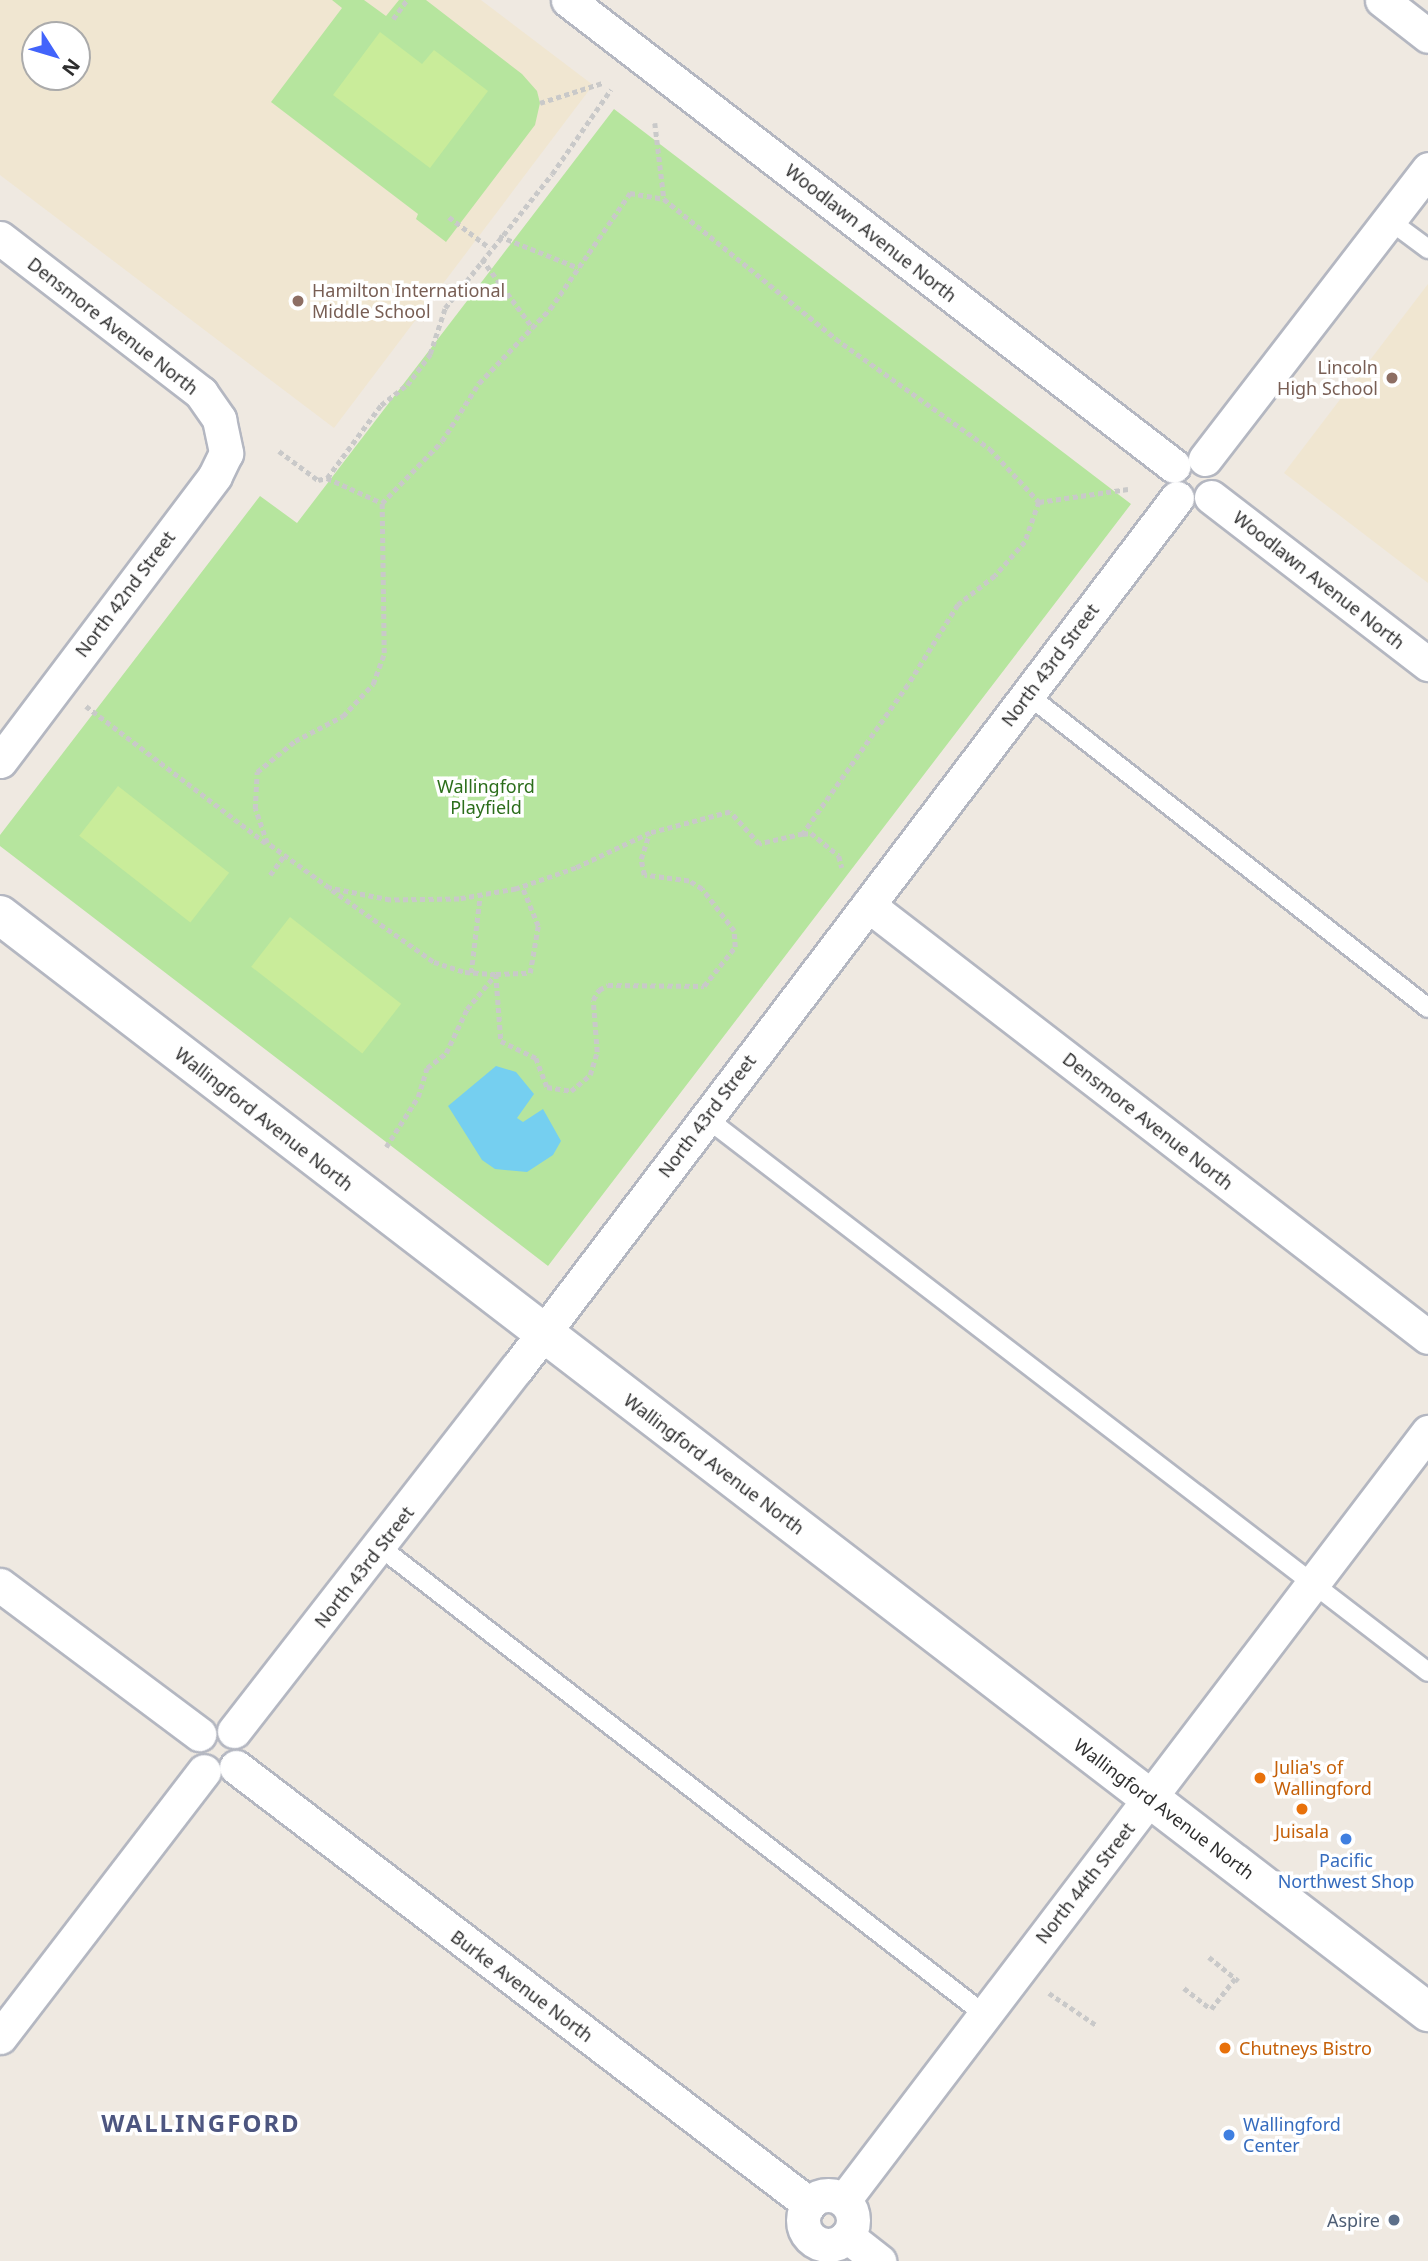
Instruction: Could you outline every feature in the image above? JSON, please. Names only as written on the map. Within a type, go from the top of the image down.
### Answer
[{"type":"street","points":[[1382,0],[1428,36]]},
{"type":"street","name":"Woodlawn Avenue North","points":[[579,3],[1185,474],[1192,504],[1211,497],[1428,664]]},
{"type":"street","name":"North 43rd Street","points":[[234,1731],[380,1547],[1028,695],[1185,474],[1428,169]]},
{"type":"street","name":"Densmore Avenue North","points":[[0,238],[201,393],[219,419]]},
{"type":"street","name":"North 42nd Street","points":[[0,761],[215,476],[226,453],[219,419]]},
{"type":"street","name":"Densmore Avenue North","points":[[868,905],[1428,1337]]},
{"type":"street","name":"Wallingford Avenue North","points":[[0,915],[1428,2012]]},
{"type":"street","name":"North 44th Street","points":[[844,2200],[1428,1432]]},
{"type":"street","points":[[0,1585],[199,1734]]},
{"type":"street","points":[[215,1726],[234,1731],[243,1748],[236,1767],[225,1775],[204,1772],[193,1754],[199,1734],[215,1726]]},
{"type":"street","name":"Burke Avenue North","points":[[236,1767],[808,2204]]},
{"type":"street","points":[[0,2037],[204,1772]]},
{"type":"street","points":[[826,2194],[844,2200],[854,2217],[847,2236],[805,2250],[803,2223],[808,2204],[826,2194]]},
{"type":"street","points":[[847,2236],[879,2261]]},
{"type":"lane","points":[[1389,219],[1428,249]]},
{"type":"lane","points":[[1028,695],[1428,1008]]},
{"type":"lane","points":[[705,1117],[1428,1672]]},
{"type":"lane","points":[[380,1547],[984,2014]]},
{"type":"path","points":[[393,19],[407,0]]},
{"type":"path","points":[[540,103],[603,83]]},
{"type":"path","points":[[327,478],[381,405],[407,385],[430,354],[445,308],[499,236],[552,174],[611,89]]},
{"type":"path","points":[[655,123],[664,200]]},
{"type":"path","points":[[267,843],[255,809],[257,772],[295,741],[343,716],[373,684],[384,653],[383,503],[442,441],[478,383],[533,328],[579,268],[630,192],[664,200],[836,339],[990,449],[1039,502]]},
{"type":"path","points":[[449,217],[490,248]]},
{"type":"path","points":[[499,236],[579,268]]},
{"type":"path","points":[[482,259],[533,328]]},
{"type":"path","points":[[279,451],[318,480],[327,478],[383,503]]},
{"type":"path","points":[[1039,502],[1128,489]]},
{"type":"path","points":[[803,834],[878,729],[958,605],[995,576],[1025,542],[1039,502]]},
{"type":"path","points":[[80,702],[284,856],[434,962],[471,973],[530,973],[538,926],[522,887]]},
{"type":"path","points":[[329,888],[390,900],[481,895],[522,887],[576,868],[650,834],[730,812],[758,844],[811,832],[839,856],[842,868]]},
{"type":"path","points":[[496,974],[501,1041],[536,1058],[547,1087],[571,1091],[590,1075],[597,1052],[593,1000],[599,990],[608,985],[704,986],[735,947],[734,931],[702,889],[689,881],[644,875],[641,859],[650,834]]},
{"type":"path","points":[[270,875],[284,856]]},
{"type":"path","points":[[471,973],[481,895]]},
{"type":"path","points":[[386,1147],[418,1097],[427,1068],[446,1053],[467,1009],[496,974]]},
{"type":"path","points":[[1184,1988],[1211,2010],[1237,1980],[1209,1957]]},
{"type":"path","points":[[1049,1993],[1096,2025]]},
{"type":"shaded area","name":"Hamilton International Middle School","points":[[0,0],[481,0],[593,85],[334,428],[0,175]]},
{"type":"shaded area","name":"Lincoln High School","points":[[1428,284],[1428,583],[1284,473]]},
{"type":"green space","points":[[332,0],[364,0],[386,16],[399,0],[426,0],[522,74],[537,91],[540,103],[535,125],[446,242],[416,219],[418,214],[271,102],[342,8]]},
{"type":"green space","points":[[380,32],[422,64],[434,50],[488,91],[430,168],[333,95]]},
{"type":"green space","name":"Wallingford Playfield","points":[[614,109],[1131,504],[548,1266],[0,846],[0,835],[260,496],[297,523]]},
{"type":"green space","points":[[118,786],[229,873],[190,922],[79,836]]},
{"type":"green space","points":[[290,917],[401,1004],[362,1053],[251,967]]},
{"type":"water","points":[[496,1066],[516,1072],[534,1094],[517,1118],[523,1122],[543,1109],[561,1141],[553,1155],[527,1172],[495,1169],[482,1160],[448,1106]]},
{"type":"place","name":"Hamilton International Middle School","points":[[298,301]]},
{"type":"place","name":"Lincoln High School","points":[[1392,378]]},
{"type":"place","name":"Julia's of Wallingford","points":[[1260,1778]]},
{"type":"place","name":"Juisala","points":[[1302,1809]]},
{"type":"place","name":"Pacific Northwest Shop","points":[[1346,1839]]},
{"type":"place","name":"Chutneys Bistro","points":[[1225,2048]]},
{"type":"place","name":"Wallingford Center","points":[[1229,2135]]},
{"type":"place","name":"Aspire","points":[[1394,2220]]},
{"type":"district","name":"WALLINGFORD","points":[[201,2123]]}]
